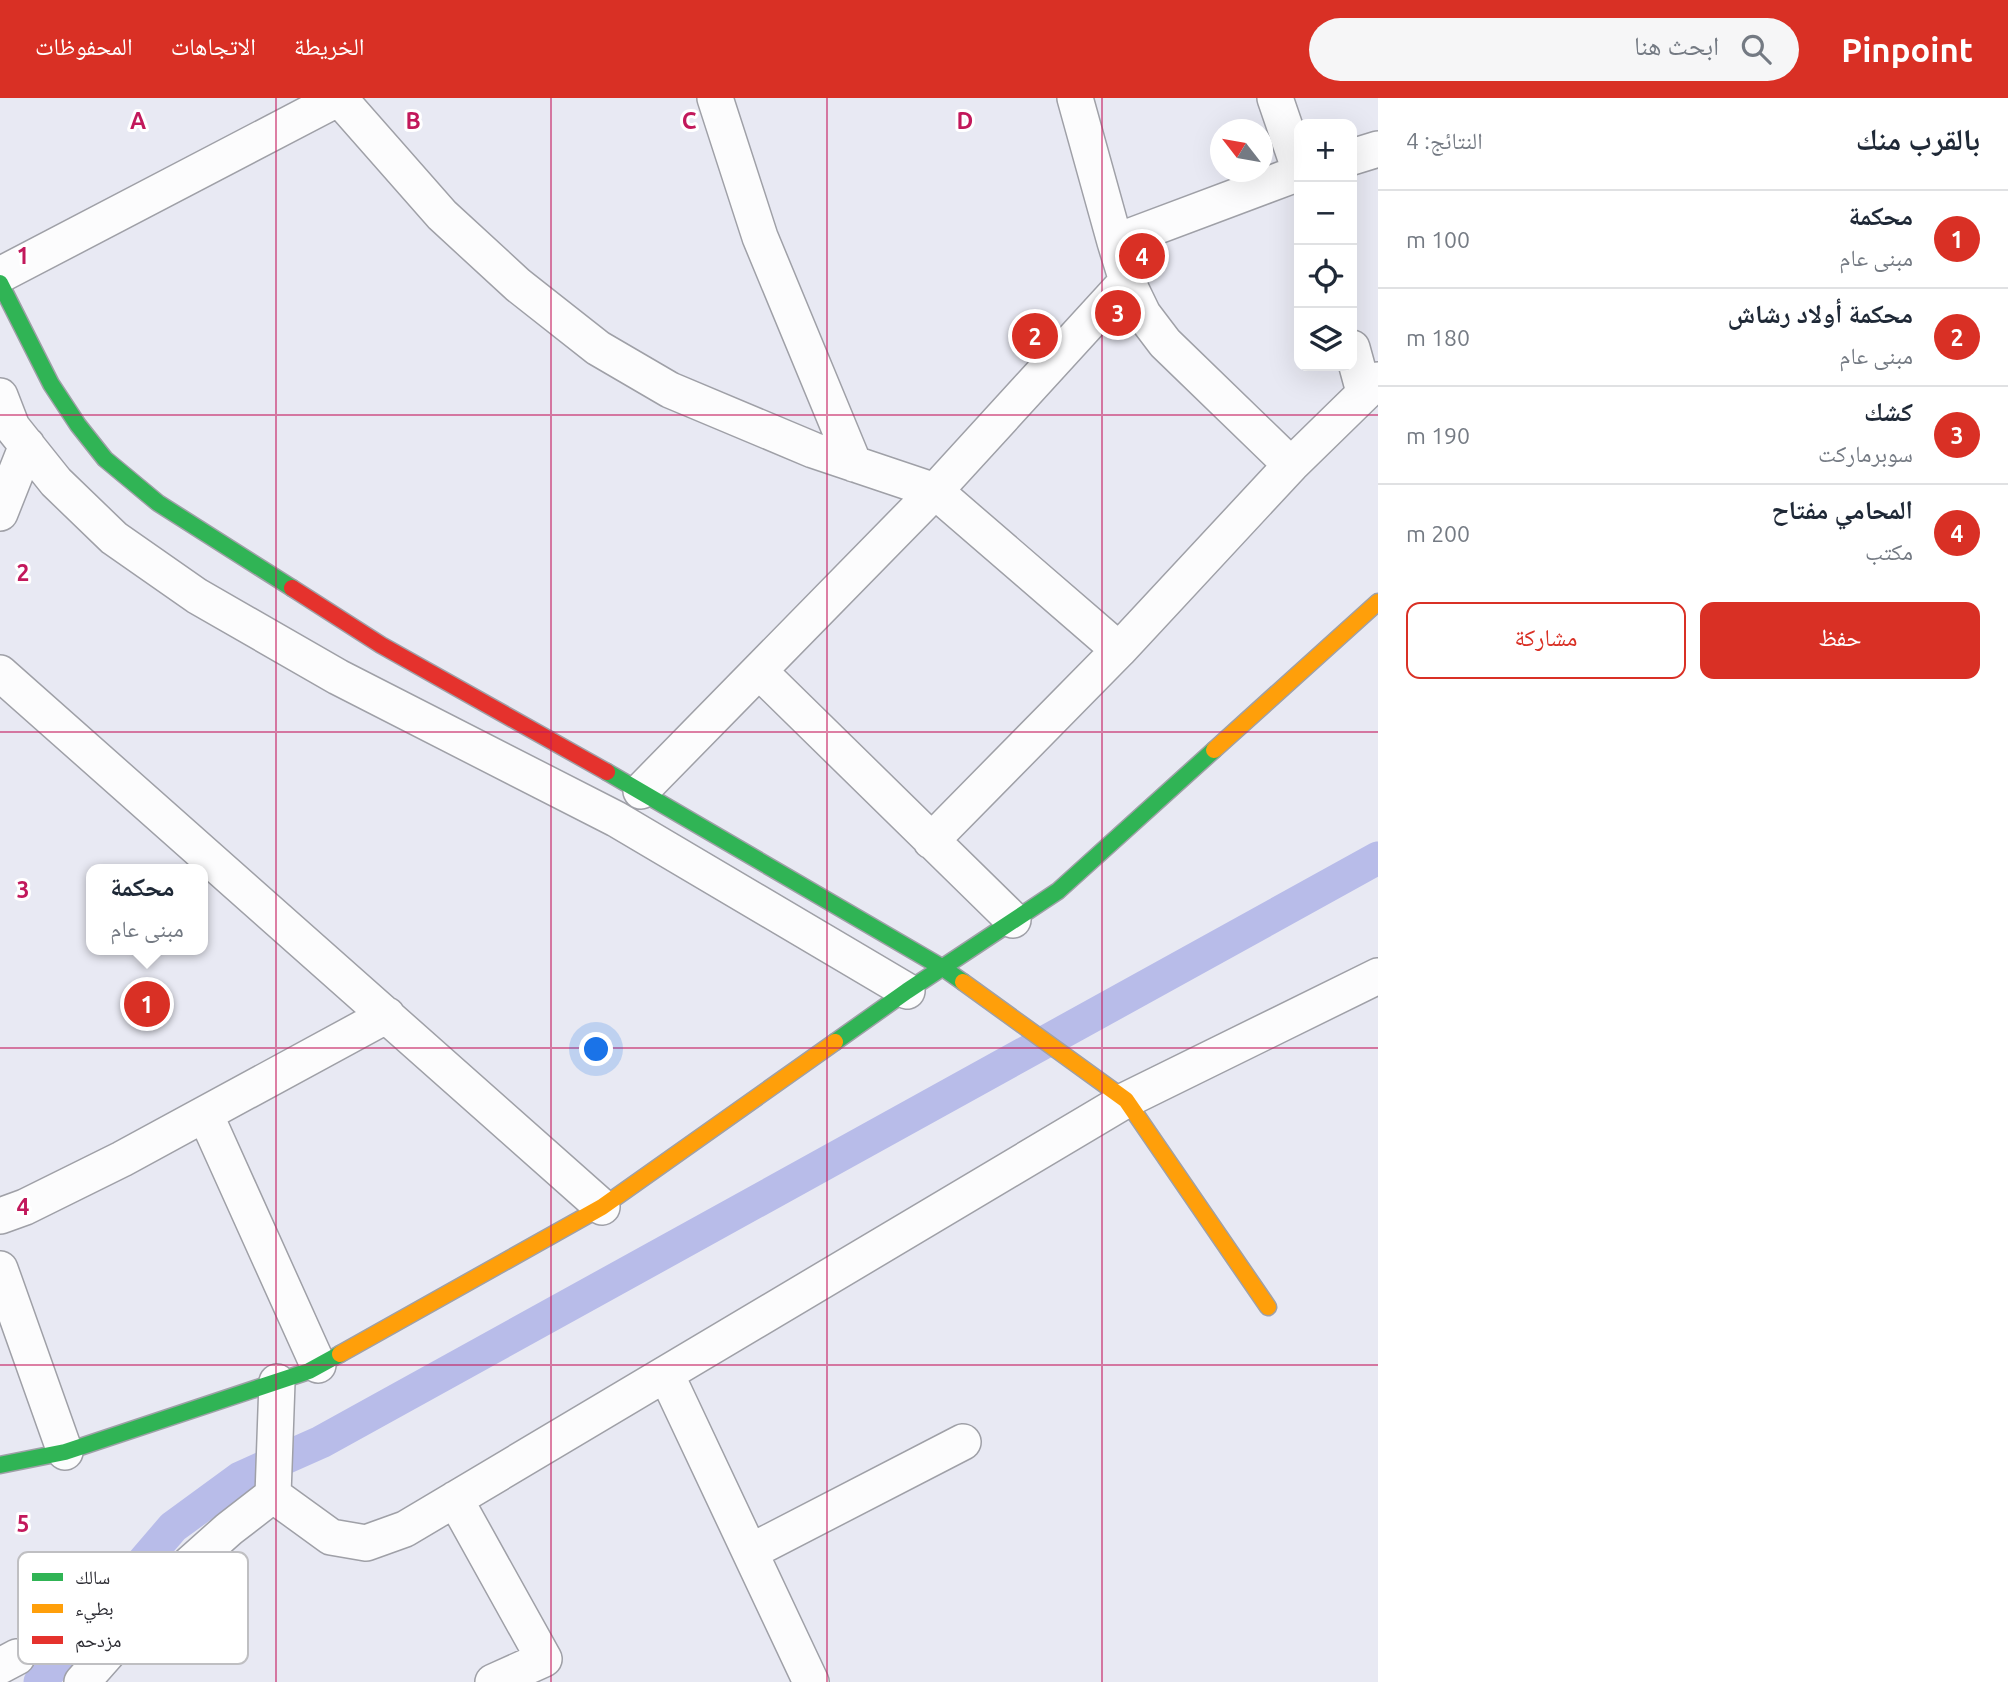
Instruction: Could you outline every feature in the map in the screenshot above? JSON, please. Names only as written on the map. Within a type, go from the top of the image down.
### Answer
[{"type":"street","points":[[0,275],[339,98],[442,215],[518,285],[598,348],[670,390],[813,450],[935,491],[1119,650]]},
{"type":"street","points":[[715,98],[760,237],[854,464]]},
{"type":"street","points":[[1075,98],[1127,281],[1143,314],[1165,343],[1291,465]]},
{"type":"street","points":[[1275,98],[1294,156]]},
{"type":"street","points":[[1357,155],[1378,149]]},
{"type":"street","points":[[1115,242],[1294,173]]},
{"type":"street","points":[[641,791],[935,491],[1127,281]]},
{"type":"street","points":[[0,283],[51,384],[78,425],[105,459],[158,503],[381,645],[641,791],[943,968],[1126,1100],[1268,1307]]},
{"type":"street","points":[[931,841],[1119,650],[1291,465],[1371,386],[1357,358]]},
{"type":"street","points":[[0,396],[12,426],[56,482],[114,538],[197,596],[338,677],[616,819],[907,991]]},
{"type":"street","points":[[0,513],[27,445]]},
{"type":"street","points":[[0,1465],[65,1452],[277,1382],[318,1365],[602,1207],[907,991],[1058,891],[1378,602]]},
{"type":"street","points":[[759,671],[1013,920]]},
{"type":"street","points":[[0,673],[602,1207]]},
{"type":"street","points":[[273,1495],[331,1537],[366,1543],[405,1529],[1126,1100],[1378,976]]},
{"type":"street","points":[[0,1216],[25,1207],[122,1159],[387,1015]]},
{"type":"street","points":[[205,1114],[318,1365]]},
{"type":"street","points":[[0,1269],[65,1452]]},
{"type":"street","points":[[666,1374],[811,1682]]},
{"type":"street","points":[[273,1495],[277,1382]]},
{"type":"street","points":[[750,1552],[962,1442]]},
{"type":"street","points":[[203,1552],[273,1495]]},
{"type":"street","points":[[455,1499],[550,1670],[493,1682]]},
{"type":"street","points":[[82,1682],[98,1664]]},
{"type":"waterway","points":[[152,1552],[173,1527],[240,1478],[321,1442],[1378,858]]},
{"type":"waterway","points":[[40,1682],[55,1664]]},
{"type":"traffic: fast","points":[[0,283],[51,384],[105,459],[158,503],[292,588]]},
{"type":"traffic: fast","points":[[835,1042],[1058,891],[1214,750]]},
{"type":"traffic: fast","points":[[607,772],[963,982]]},
{"type":"traffic: fast","points":[[0,1465],[65,1452],[309,1371],[340,1354]]},
{"type":"traffic: slow","points":[[1214,750],[1378,602]]},
{"type":"traffic: slow","points":[[963,982],[1126,1100],[1268,1307]]},
{"type":"traffic: slow","points":[[340,1354],[602,1207],[835,1042]]},
{"type":"traffic: jam","points":[[292,588],[381,645],[607,772]]},
{"type":"place","name":"المحامي مفتاح","points":[[1142,256]]},
{"type":"place","name":"كشك","points":[[1118,313]]},
{"type":"place","name":"محكمة أولاد رشاش","points":[[1035,336]]},
{"type":"place","name":"محكمة","points":[[147,1004]]}]
